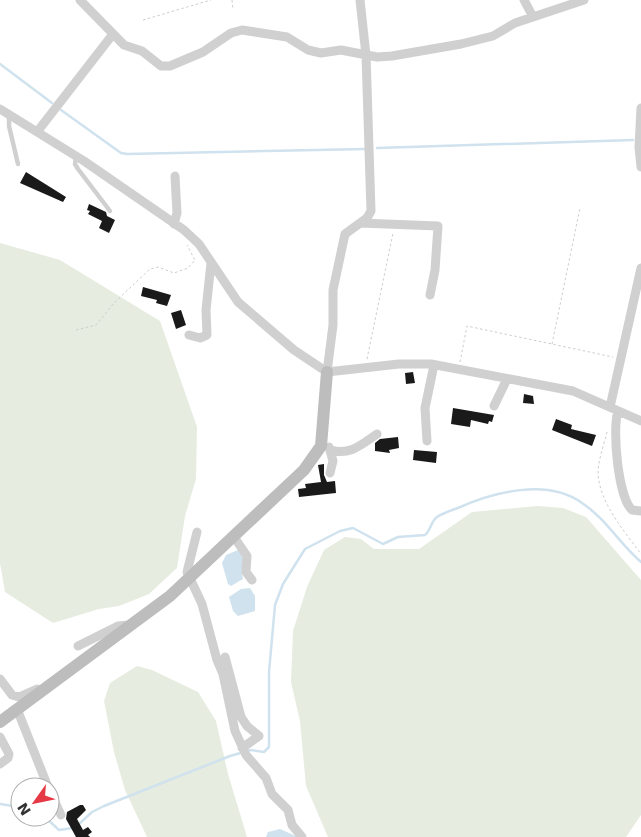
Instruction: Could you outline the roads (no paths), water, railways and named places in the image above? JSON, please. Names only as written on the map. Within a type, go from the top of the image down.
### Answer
[{"type":"street","points":[[80,0],[124,45],[142,51],[161,66],[194,57],[231,32],[242,30],[287,37],[308,50],[320,52],[341,50],[366,55],[392,56],[461,44],[493,36],[514,23],[584,0]]},
{"type":"street","points":[[330,473],[333,461],[327,446],[327,372],[333,325],[333,290],[345,234],[368,218],[371,211],[366,55],[360,0]]},
{"type":"street","points":[[524,0],[532,17]]},
{"type":"street","points":[[37,132],[112,34]]},
{"type":"street","points":[[0,108],[76,156],[184,230],[199,244],[238,302],[294,350],[327,372],[399,364],[434,365],[573,392],[641,421]]},
{"type":"street","points":[[641,108],[639,147],[641,167]]},
{"type":"street","points":[[174,224],[178,213],[175,176]]},
{"type":"street","points":[[360,223],[438,226],[435,270],[430,295]]},
{"type":"street","points":[[189,335],[200,338],[207,335],[206,310],[211,263]]},
{"type":"street","points":[[641,268],[622,358],[614,409],[623,496],[632,510],[641,511]]},
{"type":"street","points":[[427,441],[425,408],[434,365]]},
{"type":"street","points":[[494,406],[507,379]]},
{"type":"street","points":[[327,446],[342,453],[358,448],[377,434]]},
{"type":"street","points":[[0,722],[134,624],[191,578],[327,446]]},
{"type":"street","points":[[197,532],[187,572],[208,624],[217,660],[226,684],[230,717],[242,748],[266,778],[272,794],[288,810],[292,825],[302,837]]},
{"type":"street","points":[[234,537],[247,556],[249,561],[246,572],[252,580]]},
{"type":"street","points":[[78,646],[118,626],[134,624]]},
{"type":"street","points":[[225,657],[241,717],[247,726],[258,736],[242,748]]},
{"type":"street","points":[[0,679],[12,695],[19,697],[37,689],[40,693]]},
{"type":"street","points":[[18,709],[44,777]]},
{"type":"street","points":[[0,737],[9,754],[8,758],[0,764]]},
{"type":"lane","points":[[10,114],[9,126],[18,164]]},
{"type":"lane","points":[[76,156],[75,164],[78,170],[110,210]]},
{"type":"water","points":[[238,550],[243,556],[243,579],[231,586],[228,584],[222,563],[226,555]]},
{"type":"water","points":[[250,588],[255,596],[255,611],[238,616],[233,611],[229,597],[241,589]]},
{"type":"water","points":[[280,829],[298,837],[266,837],[268,832]]},
{"type":"waterway","points":[[0,64],[52,103]]},
{"type":"waterway","points":[[61,110],[121,153],[127,154],[365,149]]},
{"type":"waterway","points":[[377,148],[633,140]]},
{"type":"waterway","points":[[78,825],[92,812],[104,806],[230,756],[251,750],[264,752],[269,747],[269,672],[275,605],[283,584],[305,549],[340,531],[353,528],[383,544],[398,537],[425,535],[433,521],[439,516],[472,502],[504,493],[537,489],[568,495],[591,509],[641,562]]},
{"type":"waterway","points":[[0,804],[10,806]]},
{"type":"waterway","points":[[56,827],[59,830],[73,828]]}]
